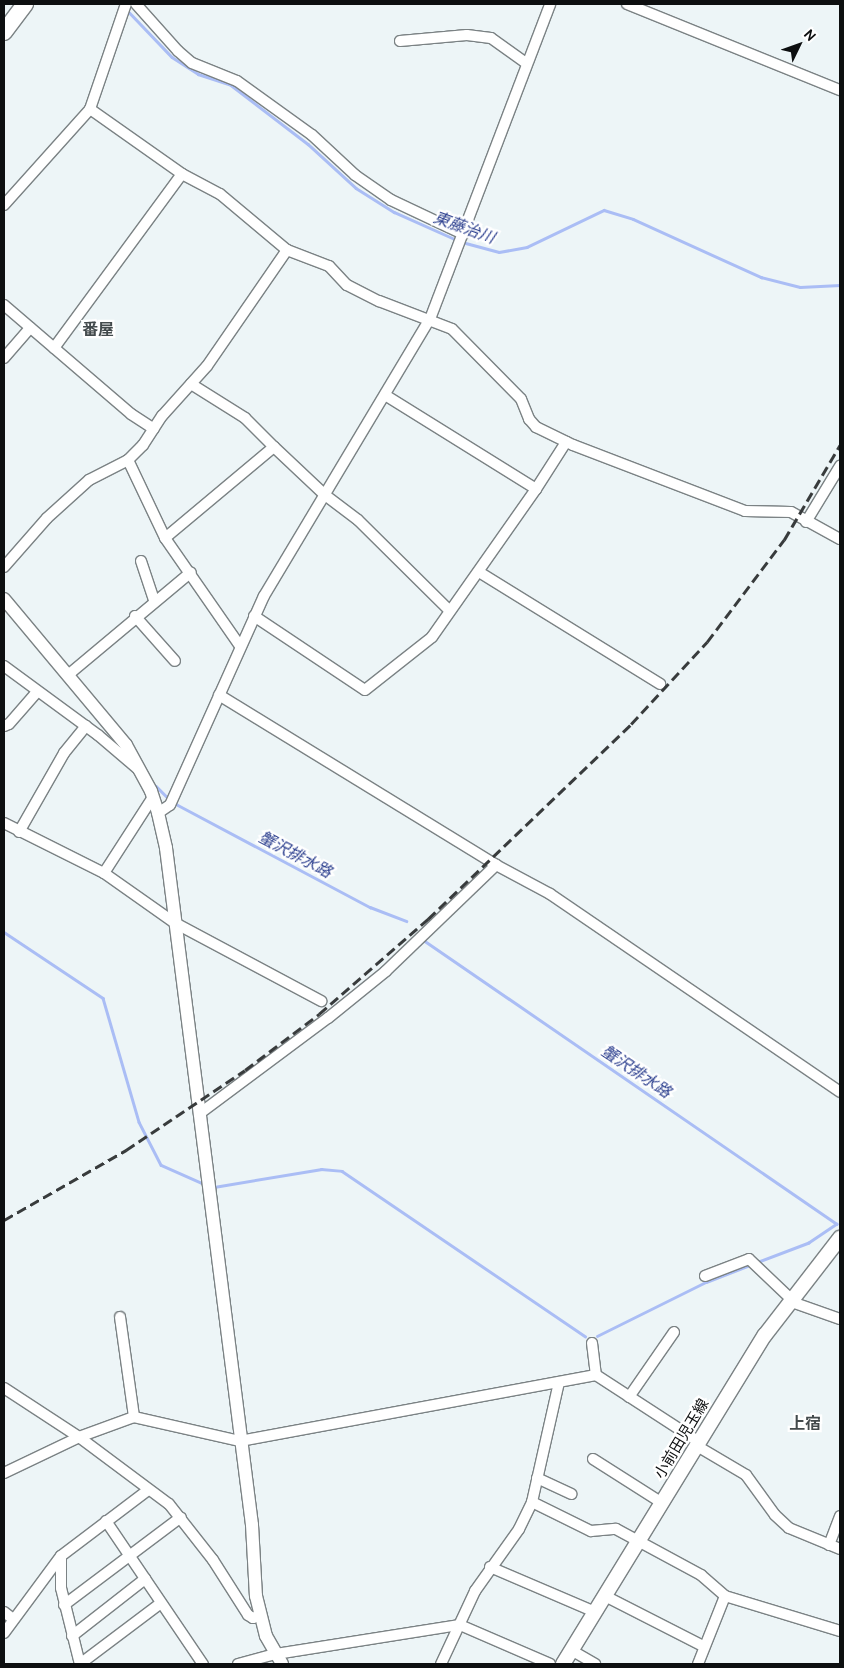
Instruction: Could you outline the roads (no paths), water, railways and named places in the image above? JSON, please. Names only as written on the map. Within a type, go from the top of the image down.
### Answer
[{"type":"highway","points":[[4,32],[25,4]]},
{"type":"main road","name":"小前田児玉線","points":[[563,1664],[765,1334],[840,1238]]},
{"type":"street","points":[[4,205],[90,109],[126,4]]},
{"type":"street","points":[[136,4],[178,52],[192,63],[237,80],[312,135],[355,175],[391,200],[463,234]]},
{"type":"street","points":[[158,813],[170,804],[254,616],[430,318],[550,4]]},
{"type":"street","points":[[627,4],[840,90]]},
{"type":"street","points":[[400,41],[467,35],[491,38],[526,63]]},
{"type":"street","points":[[90,109],[182,174],[220,194],[287,250],[329,266],[347,285],[379,301],[430,318],[452,329],[483,358],[521,399],[529,419],[536,427],[566,442],[745,512],[791,512],[806,522],[840,539]]},
{"type":"street","points":[[54,348],[182,174]]},
{"type":"street","points":[[4,568],[46,518],[89,480],[128,460],[190,384],[287,250]]},
{"type":"street","points":[[4,305],[131,414],[154,429]]},
{"type":"street","points":[[4,358],[30,328]]},
{"type":"street","points":[[190,384],[245,418],[274,448],[325,495],[358,520],[450,611]]},
{"type":"street","points":[[385,395],[536,489]]},
{"type":"street","points":[[254,616],[366,690],[432,637],[536,489],[566,442]]},
{"type":"street","points":[[165,538],[274,448]]},
{"type":"street","points":[[128,460],[165,538],[191,572],[240,646]]},
{"type":"street","points":[[806,522],[840,466]]},
{"type":"street","points":[[141,561],[154,600]]},
{"type":"street","points":[[68,675],[154,600],[191,572]]},
{"type":"street","points":[[478,572],[660,684]]},
{"type":"street","points":[[4,599],[126,745],[142,772],[158,813],[166,848],[260,1615],[279,1659]]},
{"type":"street","points":[[135,616],[175,661]]},
{"type":"street","points":[[4,666],[36,693],[86,726],[142,772]]},
{"type":"street","points":[[4,726],[9,724],[36,693]]},
{"type":"street","points":[[219,696],[496,865],[550,894],[840,1092]]},
{"type":"street","points":[[19,832],[64,753],[86,726]]},
{"type":"street","points":[[104,873],[153,797]]},
{"type":"street","points":[[4,823],[104,873],[175,923],[321,1001]]},
{"type":"street","points":[[198,1114],[328,1018],[378,976],[496,865]]},
{"type":"street","points":[[705,1276],[749,1259],[790,1300],[840,1319]]},
{"type":"street","points":[[120,1316],[134,1417]]},
{"type":"street","points":[[629,1397],[674,1332]]},
{"type":"street","points":[[592,1343],[596,1375]]},
{"type":"street","points":[[4,1473],[79,1437],[134,1417],[240,1441],[596,1375],[746,1475],[774,1514],[789,1528],[840,1549]]},
{"type":"street","points":[[441,1664],[490,1567],[519,1529],[532,1502],[559,1382]]},
{"type":"street","points":[[4,1388],[79,1437],[181,1517],[248,1615],[252,1618],[260,1615]]},
{"type":"street","points":[[593,1459],[662,1503]]},
{"type":"street","points":[[537,1478],[571,1494]]},
{"type":"street","points":[[4,1633],[61,1556],[147,1491]]},
{"type":"street","points":[[532,1502],[591,1531],[616,1530],[701,1575],[724,1596],[840,1631]]},
{"type":"street","points":[[830,1545],[840,1516]]},
{"type":"street","points":[[64,1605],[181,1517]]},
{"type":"street","points":[[106,1521],[203,1664]]},
{"type":"street","points":[[61,1556],[64,1605],[80,1664],[161,1603]]},
{"type":"street","points":[[490,1567],[595,1612]]},
{"type":"street","points":[[72,1636],[145,1579]]},
{"type":"street","points":[[605,1596],[703,1646]]},
{"type":"street","points":[[698,1664],[703,1646],[724,1596]]},
{"type":"street","points":[[4,1612],[13,1619]]},
{"type":"street","points":[[238,1664],[279,1659],[460,1625],[550,1664]]},
{"type":"street","points":[[571,1650],[595,1664]]},
{"type":"waterway","name":"東藤治川","points":[[129,12],[172,57],[198,74],[231,85],[308,144],[356,188],[394,212],[457,240]]},
{"type":"waterway","name":"東藤治川","points":[[462,242],[499,252],[527,247],[604,210],[633,219],[761,277],[800,287],[840,285]]},
{"type":"waterway","name":"蟹沢排水路","points":[[156,786],[169,799]]},
{"type":"waterway","name":"蟹沢排水路","points":[[176,804],[370,907],[406,921]]},
{"type":"waterway","points":[[4,932],[103,998],[139,1122],[161,1165],[204,1184]]},
{"type":"waterway","name":"蟹沢排水路","points":[[422,939],[837,1224],[809,1243],[759,1262]]},
{"type":"waterway","points":[[214,1187],[321,1169],[342,1171],[585,1336]]},
{"type":"waterway","points":[[597,1336],[706,1282],[750,1265]]},
{"type":"railway","points":[[4,1220],[126,1150],[245,1070],[319,1014],[428,919],[631,724],[707,642],[784,540],[840,445]]},
{"type":"district","name":"番屋","points":[[98,330]]},
{"type":"district","name":"上宿","points":[[805,1424]]}]
